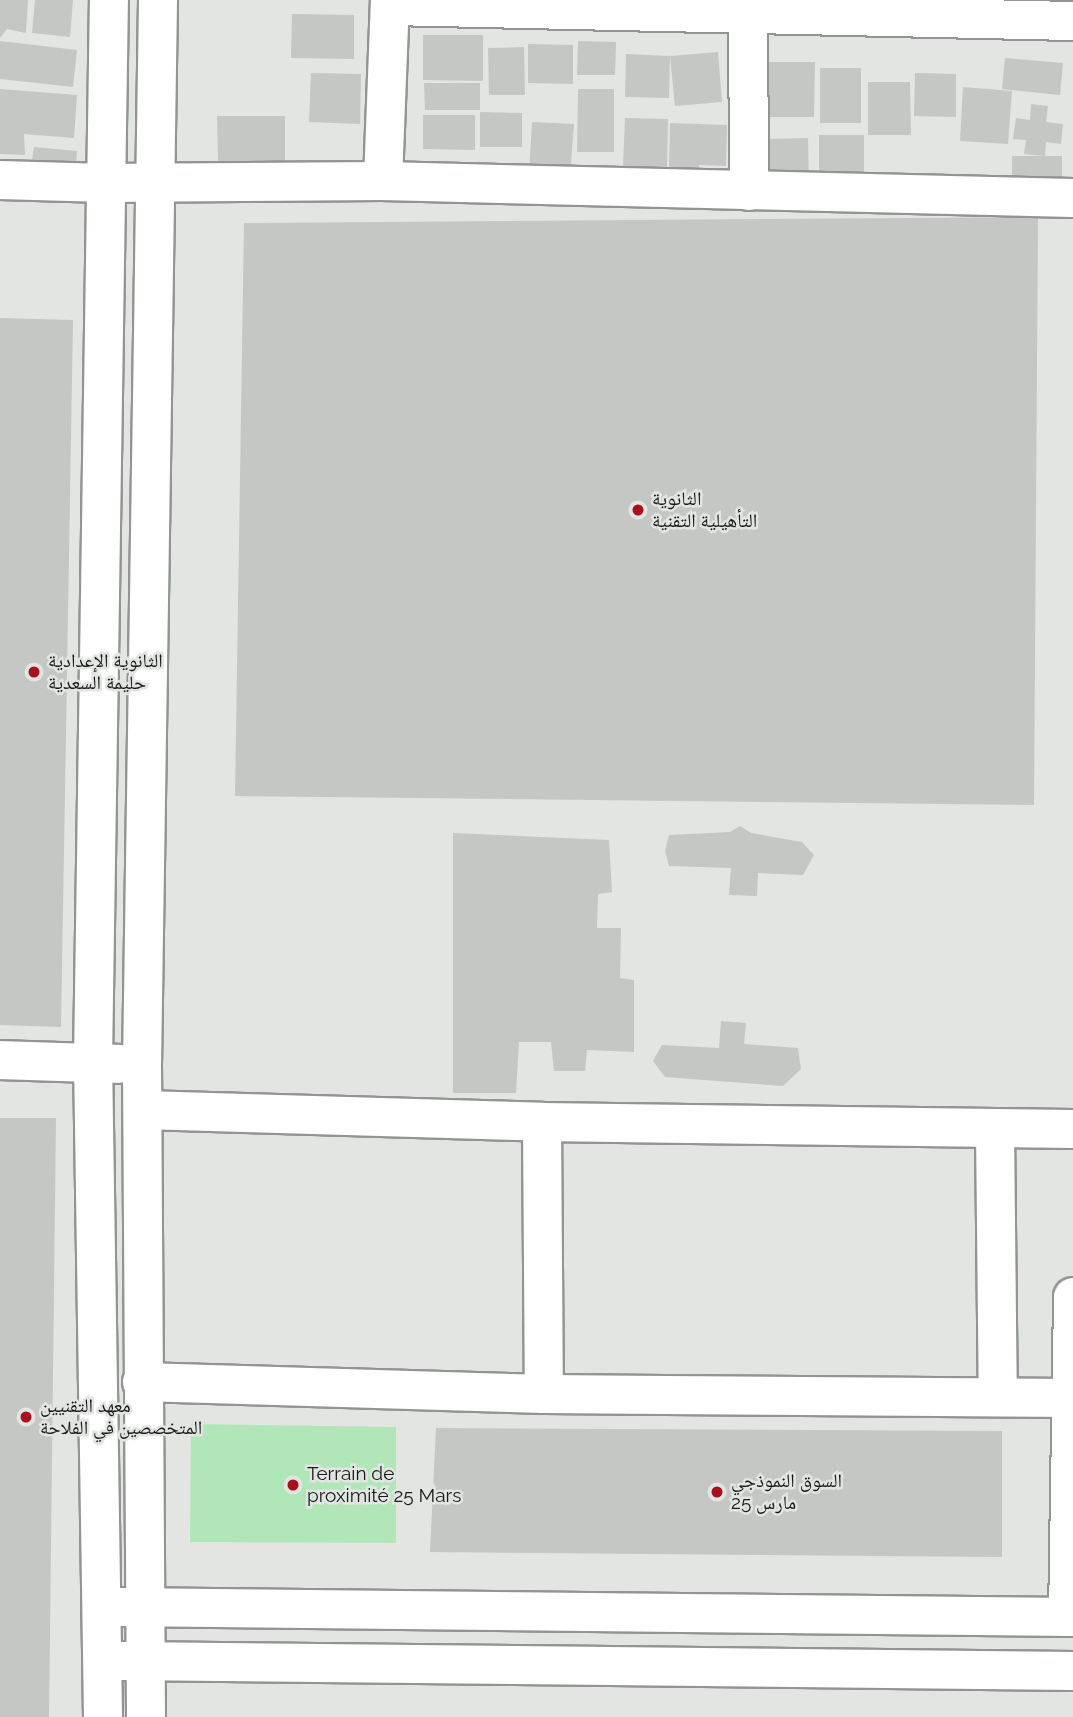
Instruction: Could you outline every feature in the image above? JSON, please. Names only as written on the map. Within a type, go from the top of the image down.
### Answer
[{"type":"street","points":[[103,1717],[93,1061],[109,0]]},
{"type":"street","points":[[146,1717],[142,1066],[158,0]]},
{"type":"street","points":[[383,181],[390,3],[748,7],[1073,20]]},
{"type":"street","points":[[748,7],[749,191]]},
{"type":"street","points":[[0,180],[105,183],[383,181],[1073,198]]},
{"type":"street","points":[[0,1060],[93,1061],[142,1066]]},
{"type":"street","points":[[143,1110],[542,1122],[1073,1129]]},
{"type":"street","points":[[542,1122],[544,1394]]},
{"type":"street","points":[[995,1129],[998,1397]]},
{"type":"street","points":[[100,1607],[1070,1617],[1073,1297]]},
{"type":"street","points":[[142,1382],[544,1394],[1072,1398]]},
{"type":"street","points":[[104,1661],[1073,1671]]},
{"type":"green space","name":"Terrain de proximité 25 Mars","points":[[191,1424],[396,1427],[396,1543],[190,1542]]},
{"type":"building","points":[[0,0],[28,0],[26,33],[7,29],[0,38]]},
{"type":"building","points":[[35,0],[73,0],[70,37],[32,33]]},
{"type":"building","points":[[292,14],[354,15],[354,59],[291,58]]},
{"type":"building","points":[[423,35],[483,35],[483,81],[423,80]]},
{"type":"building","points":[[0,41],[77,50],[73,87],[0,79]]},
{"type":"building","points":[[578,41],[616,42],[615,75],[577,75]]},
{"type":"building","points":[[528,44],[573,45],[573,84],[528,83]]},
{"type":"building","points":[[524,47],[525,95],[489,95],[488,48]]},
{"type":"building","points":[[718,52],[722,102],[675,106],[670,56]]},
{"type":"building","points":[[626,54],[670,56],[669,98],[625,97]]},
{"type":"building","points":[[1005,58],[1063,63],[1060,95],[1002,89]]},
{"type":"building","points":[[768,62],[815,62],[814,117],[767,117]]},
{"type":"building","points":[[820,68],[861,68],[861,123],[820,123]]},
{"type":"building","points":[[311,73],[361,74],[360,124],[309,122]]},
{"type":"building","points":[[915,73],[956,74],[956,117],[914,116]]},
{"type":"building","points":[[868,82],[910,82],[911,135],[868,135]]},
{"type":"building","points":[[424,83],[480,83],[480,110],[425,110]]},
{"type":"building","points":[[963,87],[1012,91],[1008,144],[960,141]]},
{"type":"building","points":[[0,89],[77,95],[74,138],[24,134],[25,155],[0,154]]},
{"type":"building","points":[[578,89],[614,89],[614,152],[577,152]]},
{"type":"building","points":[[1031,104],[1048,106],[1046,122],[1063,124],[1061,144],[1046,142],[1045,156],[1024,154],[1026,140],[1013,139],[1016,118],[1030,120]]},
{"type":"building","points":[[480,112],[522,113],[522,147],[480,147]]},
{"type":"building","points":[[423,115],[475,115],[475,150],[423,149]]},
{"type":"building","points":[[217,116],[285,116],[285,172],[240,173],[239,161],[218,161]]},
{"type":"building","points":[[625,118],[668,119],[667,167],[623,166]]},
{"type":"building","points":[[532,122],[574,124],[570,176],[529,173]]},
{"type":"building","points":[[670,123],[727,125],[726,166],[699,165],[699,180],[683,180],[684,169],[669,169]]},
{"type":"building","points":[[819,135],[864,135],[864,185],[819,185]]},
{"type":"building","points":[[808,138],[809,186],[768,186],[767,139]]},
{"type":"building","points":[[34,147],[77,151],[75,179],[30,173]]},
{"type":"building","points":[[1012,156],[1062,156],[1062,190],[1012,191]]},
{"type":"building","name":"الثانوية التأهيلية التقنية","points":[[1038,217],[1034,805],[235,796],[244,223]]},
{"type":"building","name":"الثانوية الإعدادية حليمة السعدية","points":[[0,318],[73,320],[61,1027],[0,1025]]},
{"type":"building","points":[[740,826],[751,833],[802,842],[814,855],[803,875],[758,873],[757,896],[729,895],[731,868],[669,866],[665,851],[669,835],[730,832]]},
{"type":"building","points":[[453,833],[609,840],[612,892],[598,894],[597,928],[621,928],[620,978],[634,980],[634,1052],[587,1050],[585,1071],[554,1071],[551,1042],[519,1042],[516,1093],[453,1093]]},
{"type":"building","points":[[721,1021],[746,1023],[744,1044],[798,1048],[801,1069],[783,1086],[665,1077],[653,1061],[662,1045],[719,1048]]},
{"type":"building","name":"معهد التقنيين المتخصصين في الفلاحة","points":[[0,1118],[56,1118],[49,1717],[0,1717]]},
{"type":"building","name":"السوق النموذجي 25 مارس","points":[[436,1428],[1002,1431],[1002,1557],[430,1552]]},
{"type":"place","name":"الثانوية التأهيلية التقنية","points":[[638,510]]},
{"type":"place","name":"الثانوية الإعدادية حليمة السعدية","points":[[34,672]]},
{"type":"place","name":"معهد التقنيين المتخصصين في الفلاحة","points":[[26,1417]]},
{"type":"place","name":"Terrain de proximité 25 Mars","points":[[293,1485]]},
{"type":"place","name":"السوق النموذجي 25 مارس","points":[[717,1492]]}]
